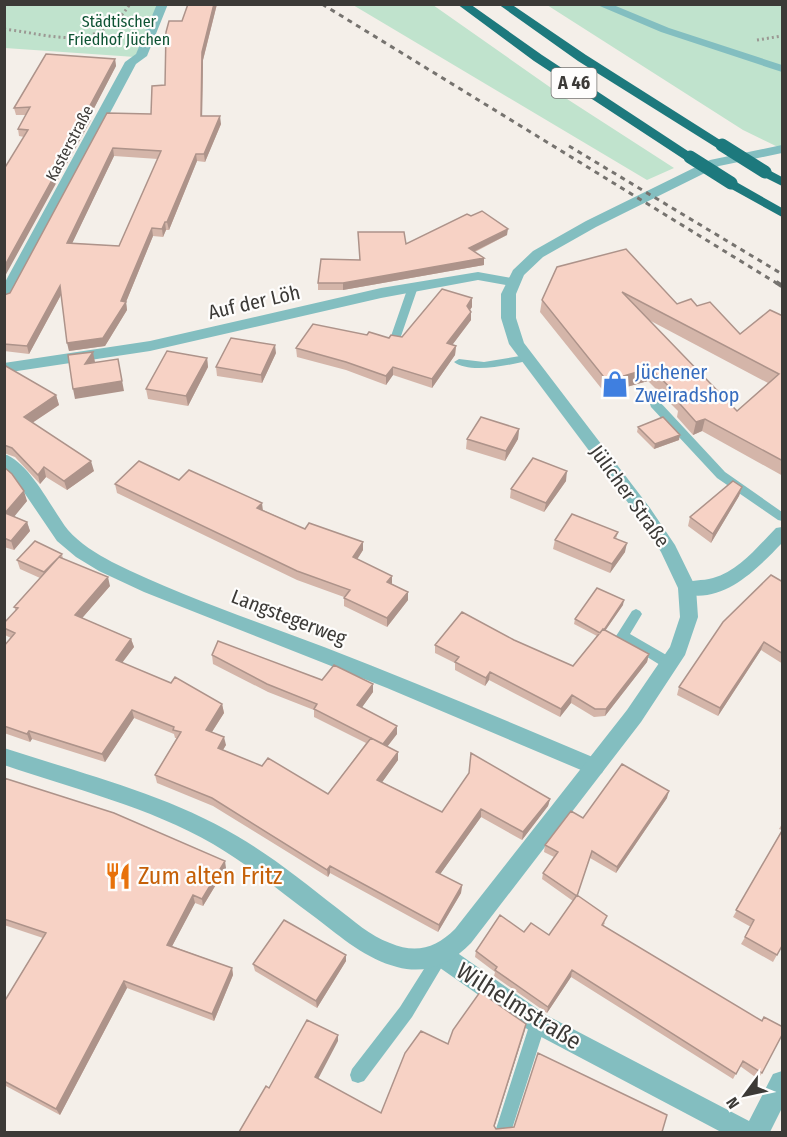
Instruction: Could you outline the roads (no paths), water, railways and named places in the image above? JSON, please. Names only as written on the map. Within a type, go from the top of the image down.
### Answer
[{"type":"highway","name":"A 46","points":[[462,4],[555,70],[731,183],[783,213]]},
{"type":"highway","name":"A 46","points":[[503,4],[582,58],[783,182]]},
{"type":"street","name":"Kasterstraße","points":[[4,299],[131,62],[141,56],[163,4]]},
{"type":"street","points":[[600,4],[665,30],[783,69]]},
{"type":"street","points":[[512,282],[528,261],[544,250],[683,178],[731,158],[783,149]]},
{"type":"street","name":"Auf der Löh","points":[[4,368],[150,346],[413,288],[478,276],[512,282]]},
{"type":"street","name":"Jülicher Straße","points":[[441,956],[463,936],[595,768],[670,663],[687,625],[687,588],[677,564],[659,533],[526,358],[513,336],[508,316],[508,293],[512,282]]},
{"type":"street","name":"Langstegerweg","points":[[4,460],[23,478],[63,536],[82,552],[105,566],[150,587],[394,682],[595,768]]},
{"type":"street","points":[[687,588],[703,589],[735,578],[783,533]]},
{"type":"street","name":"Wilhelmstraße","points":[[4,756],[148,806],[202,828],[253,859],[359,937],[384,952],[396,957],[416,960],[441,956],[538,1023],[745,1132]]},
{"type":"street","points":[[757,1132],[783,1083]]},
{"type":"lane","points":[[395,339],[413,288]]},
{"type":"lane","points":[[459,362],[484,365],[526,358]]},
{"type":"lane","points":[[655,404],[722,475],[783,517]]},
{"type":"lane","points":[[636,615],[621,636],[670,663]]},
{"type":"lane","points":[[358,1075],[406,1012],[441,956]]},
{"type":"lane","points":[[503,1132],[538,1023]]},
{"type":"railway","points":[[322,4],[778,284]]},
{"type":"railway","points":[[569,146],[782,274]]},
{"type":"railway","points":[[776,282],[782,286]]},
{"type":"place","name":"Jüchener Zweiradshop","points":[[615,384]]},
{"type":"place","name":"Zum alten Fritz","points":[[118,876]]},
{"type":"park label","name":"Städtischer Friedhof Jüchen","points":[[119,30]]}]
